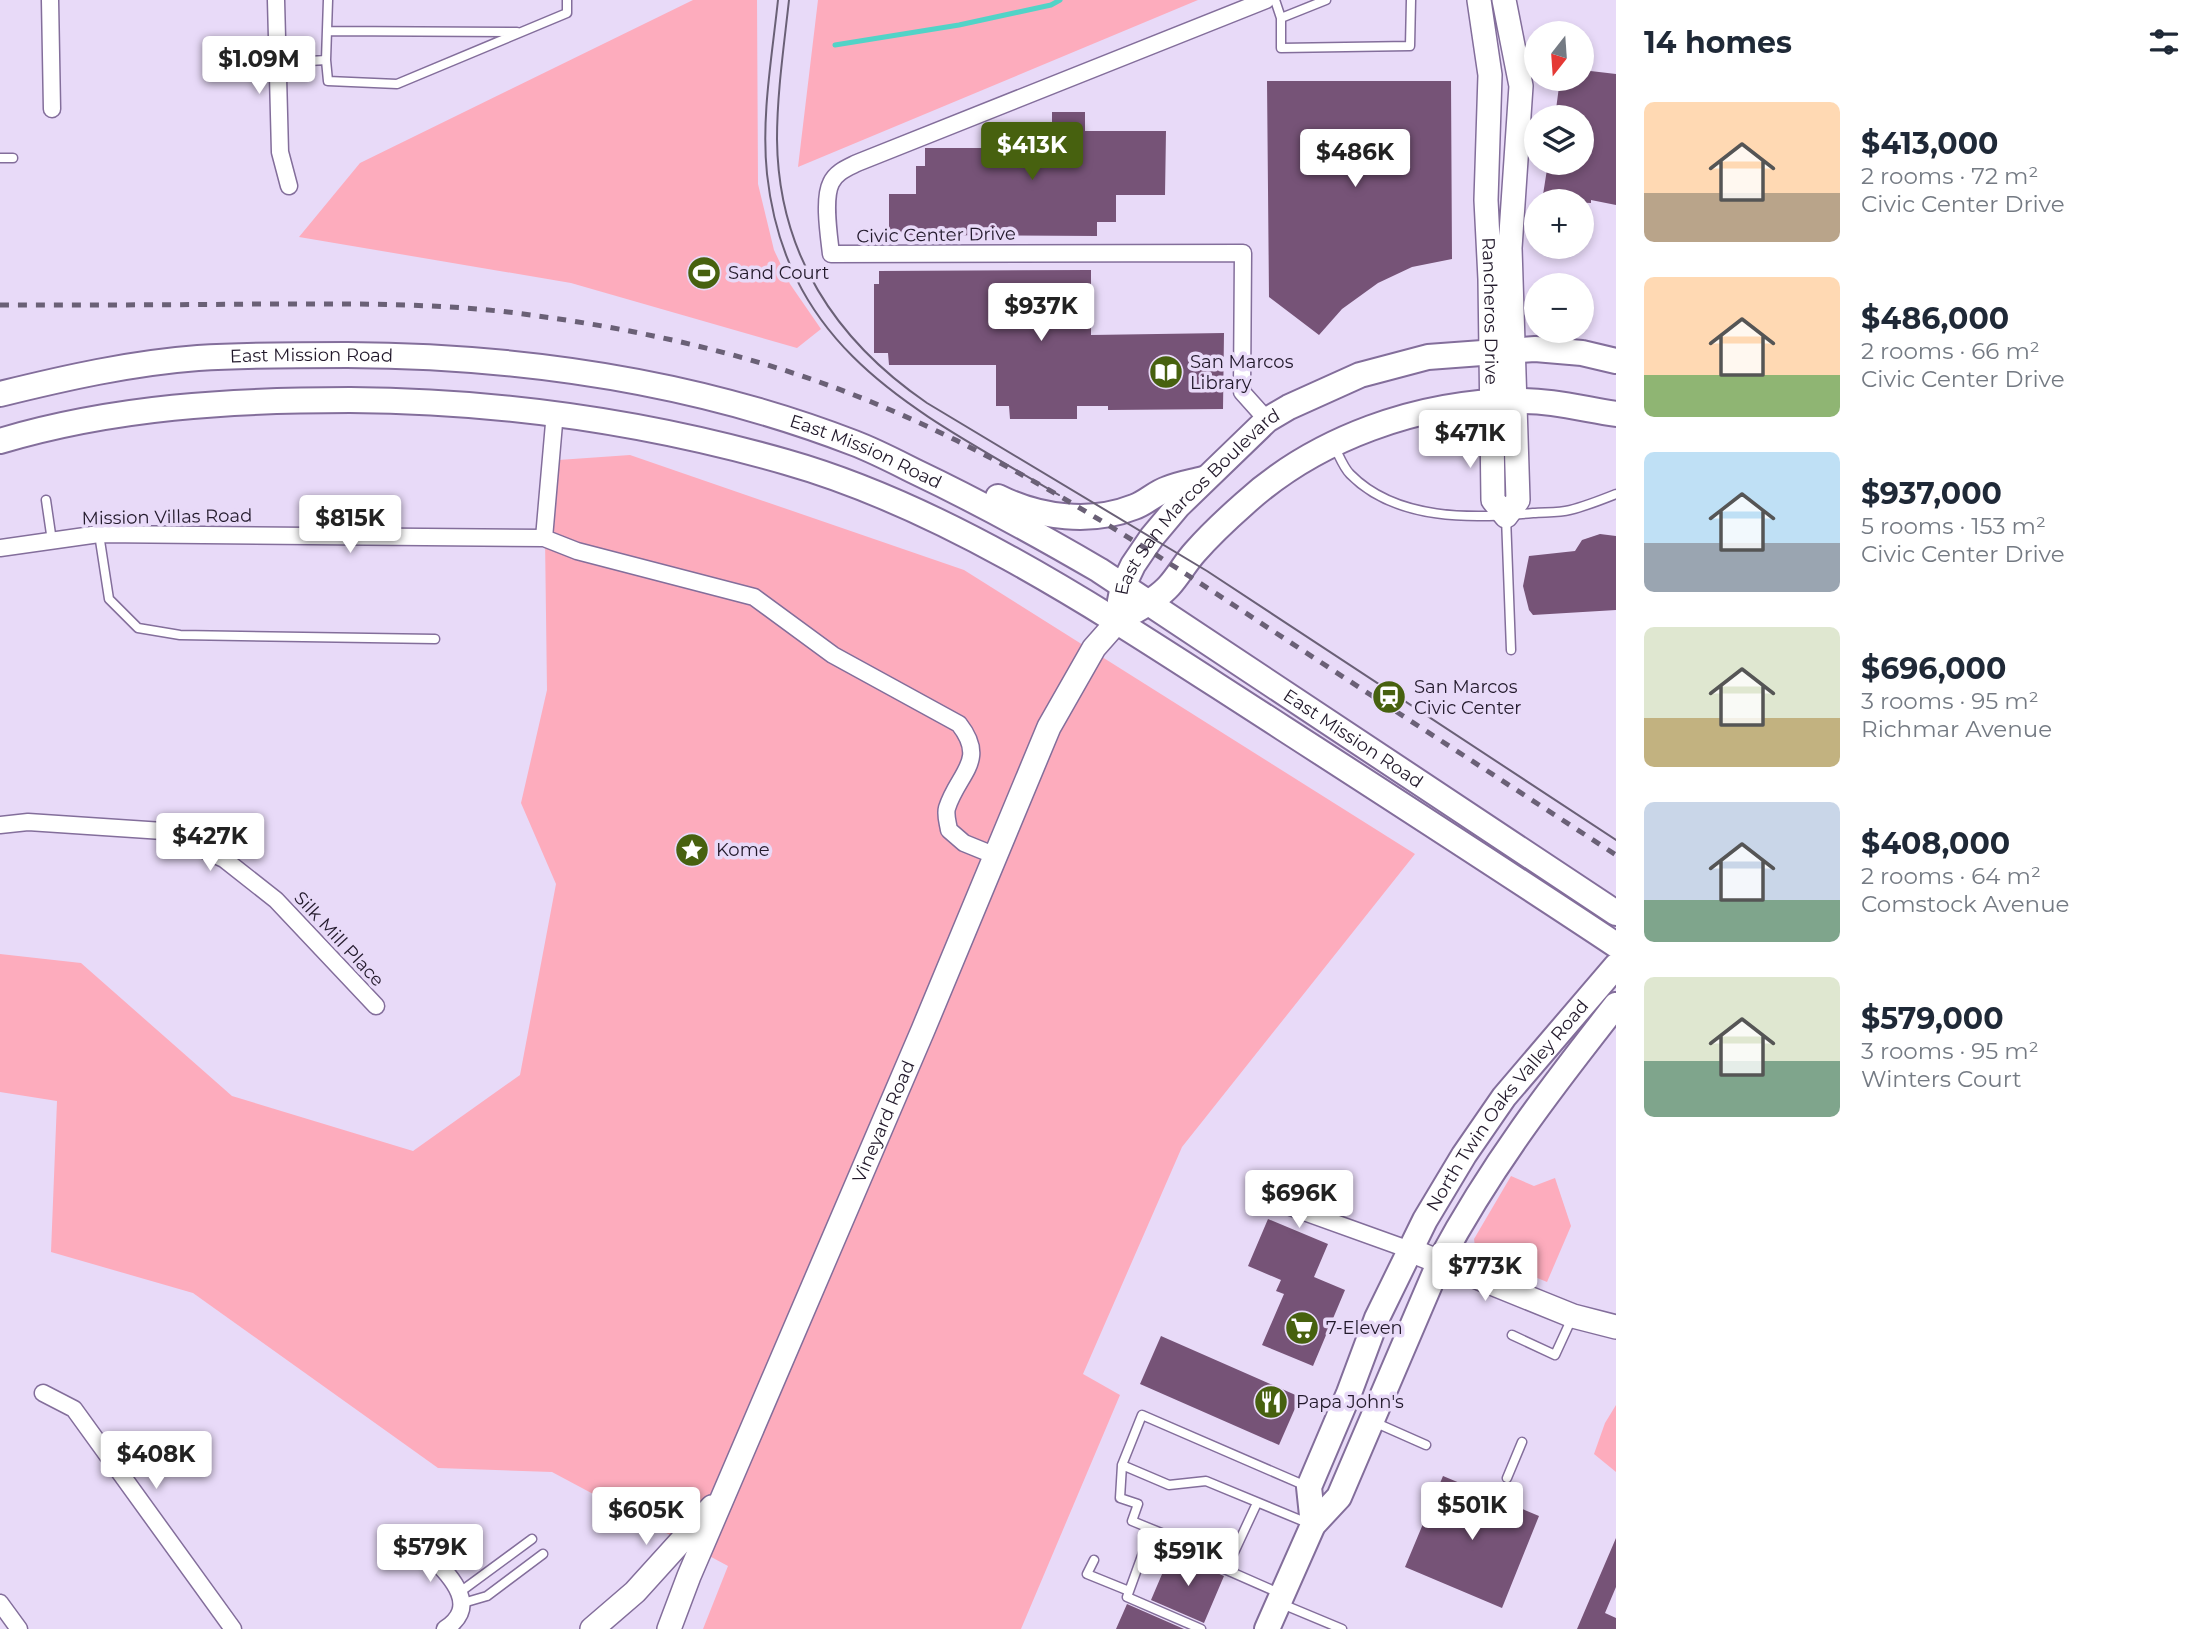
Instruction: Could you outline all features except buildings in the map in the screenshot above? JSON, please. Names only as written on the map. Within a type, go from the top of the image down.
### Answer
[{"type":"main road","name":"Rancheros Drive","points":[[1479,0],[1490,75],[1486,200],[1490,279],[1500,351],[1516,401],[1518,500],[1506,516],[1493,500],[1491,403],[1500,351],[1521,86],[1504,0]]},
{"type":"main road","name":"East San Marcos Boulevard","points":[[1116,622],[1123,586],[1152,537],[1178,506],[1267,420],[1360,375],[1428,357],[1500,351],[1582,353],[1616,361]]},
{"type":"main road","name":"East Mission Road","points":[[0,394],[71,377],[196,358],[284,355],[446,357],[553,367],[636,380],[784,418],[856,444],[960,492],[1032,531],[1123,586],[1616,912]]},
{"type":"main road","name":"East Mission Road","points":[[0,441],[109,416],[214,403],[269,400],[408,401],[450,402],[555,412],[648,429],[775,459],[839,480],[914,511],[1002,554],[1227,692],[1616,945]]},
{"type":"main road","name":"East San Marcos Boulevard","points":[[1116,622],[1148,603],[1168,587],[1196,551],[1246,502],[1297,464],[1333,444],[1377,426],[1437,409],[1491,403],[1552,403],[1616,414]]},
{"type":"main road","points":[[856,444],[966,481],[1018,506],[1059,516],[1095,517],[1135,507],[1166,489],[1208,478]]},
{"type":"main road","name":"Vineyard Road","points":[[669,1629],[1049,727],[1094,648],[1116,622]]},
{"type":"main road","name":"North Twin Oaks Valley Road","points":[[1267,1629],[1313,1525],[1339,1497],[1440,1261],[1473,1201],[1606,997],[1616,966]]},
{"type":"main road","name":"North Twin Oaks Valley Road","points":[[1313,1525],[1309,1487],[1377,1318],[1445,1184],[1483,1126],[1526,1069],[1606,997]]},
{"type":"main road","points":[[1410,1250],[1573,1315],[1616,1327]]},
{"type":"main road","points":[[593,1629],[635,1592],[726,1492]]},
{"type":"street","points":[[50,0],[52,109]]},
{"type":"street","points":[[276,0],[280,152],[289,187]]},
{"type":"street","name":"Civic Center Drive","points":[[1266,0],[857,163],[840,171],[831,182],[828,205],[831,254],[1243,253],[1242,392],[1267,420]]},
{"type":"street","points":[[555,412],[544,538],[577,551],[754,597],[833,655],[959,724],[971,739],[971,757],[946,811],[949,830],[964,843],[996,856]]},
{"type":"street","name":"Mission Villas Road","points":[[0,548],[99,534],[544,538]]},
{"type":"street","name":"Silk Mill Place","points":[[0,825],[28,822],[163,831],[223,859],[276,900],[376,1006]]},
{"type":"street","points":[[1268,1199],[1410,1250]]},
{"type":"street","points":[[43,1393],[74,1409],[233,1629]]},
{"type":"street","points":[[419,1543],[462,1598],[461,1611],[453,1624],[444,1629]]},
{"type":"street","points":[[0,1603],[19,1629]]},
{"type":"lane","points":[[328,0],[328,81],[397,84],[567,13],[567,0]]},
{"type":"lane","points":[[1275,0],[1281,18],[1280,48],[1410,46],[1410,0]]},
{"type":"lane","points":[[1281,18],[1326,0]]},
{"type":"lane","points":[[327,31],[522,32]]},
{"type":"lane","points":[[276,62],[326,60]]},
{"type":"lane","points":[[0,158],[13,158]]},
{"type":"lane","points":[[1333,444],[1348,473],[1366,487],[1389,500],[1419,510],[1475,517],[1506,516],[1568,510],[1616,494]]},
{"type":"lane","points":[[46,500],[52,541]]},
{"type":"lane","points":[[1506,516],[1511,650]]},
{"type":"lane","points":[[99,534],[109,599],[138,628],[180,635],[435,639]]},
{"type":"lane","points":[[1512,1335],[1555,1355],[1573,1315]]},
{"type":"lane","points":[[1257,1503],[1230,1561],[1132,1521],[1138,1504],[1120,1498],[1122,1465],[1142,1415],[1309,1487]]},
{"type":"lane","points":[[1372,1421],[1426,1445]]},
{"type":"lane","points":[[1507,1478],[1522,1441]]},
{"type":"lane","points":[[1122,1465],[1169,1485],[1206,1481],[1313,1525]]},
{"type":"lane","points":[[462,1598],[532,1539]]},
{"type":"lane","points":[[1201,1629],[1127,1597],[1148,1539],[1163,1542],[1342,1629]]},
{"type":"lane","points":[[462,1598],[487,1596],[543,1554]]},
{"type":"lane","points":[[1094,1560],[1087,1574],[1129,1591]]},
{"type":"shaded area","points":[[693,0],[757,0],[758,184],[774,250],[790,284],[821,329],[797,348],[571,283],[299,237],[360,163]]},
{"type":"shaded area","points":[[818,0],[1198,0],[798,167]]},
{"type":"shaded area","points":[[630,455],[964,570],[1415,854],[1182,1147],[1083,1374],[1120,1395],[1021,1629],[703,1629],[728,1566],[552,1472],[438,1468],[193,1293],[51,1252],[57,1101],[0,1092],[0,954],[81,963],[232,1096],[413,1151],[520,1075],[556,884],[521,803],[547,690],[544,461]]},
{"type":"shaded area","points":[[1511,1176],[1534,1186],[1555,1178],[1571,1226],[1547,1282],[1481,1255],[1476,1248],[1474,1239]]},
{"type":"shaded area","points":[[1616,1405],[1616,1472],[1594,1454],[1605,1423]]},
{"type":"waterway","points":[[835,45],[959,25],[1051,5],[1060,0]]},
{"type":"tram line","points":[[778,0],[766,109],[767,174],[780,236],[802,289],[832,333],[869,372],[911,405],[958,436],[1059,495]]},
{"type":"tram line","points":[[789,0],[779,87],[777,139],[780,180],[788,219],[801,256],[818,290],[839,322],[865,351],[927,403],[1207,571],[1616,840]]},
{"type":"railway","points":[[0,305],[362,304],[503,311],[658,337],[778,368],[817,381],[965,445],[1071,503],[1123,534],[1616,855]]},
{"type":"place","name":"Sand Court","points":[[704,273]]},
{"type":"place","name":"San Marcos Library","points":[[1166,372]]},
{"type":"place","name":"San Marcos Civic Center","points":[[1389,697]]},
{"type":"place","name":"Kome","points":[[692,850]]},
{"type":"place","name":"7-Eleven","points":[[1302,1328]]},
{"type":"place","name":"Papa John's","points":[[1271,1402]]}]
